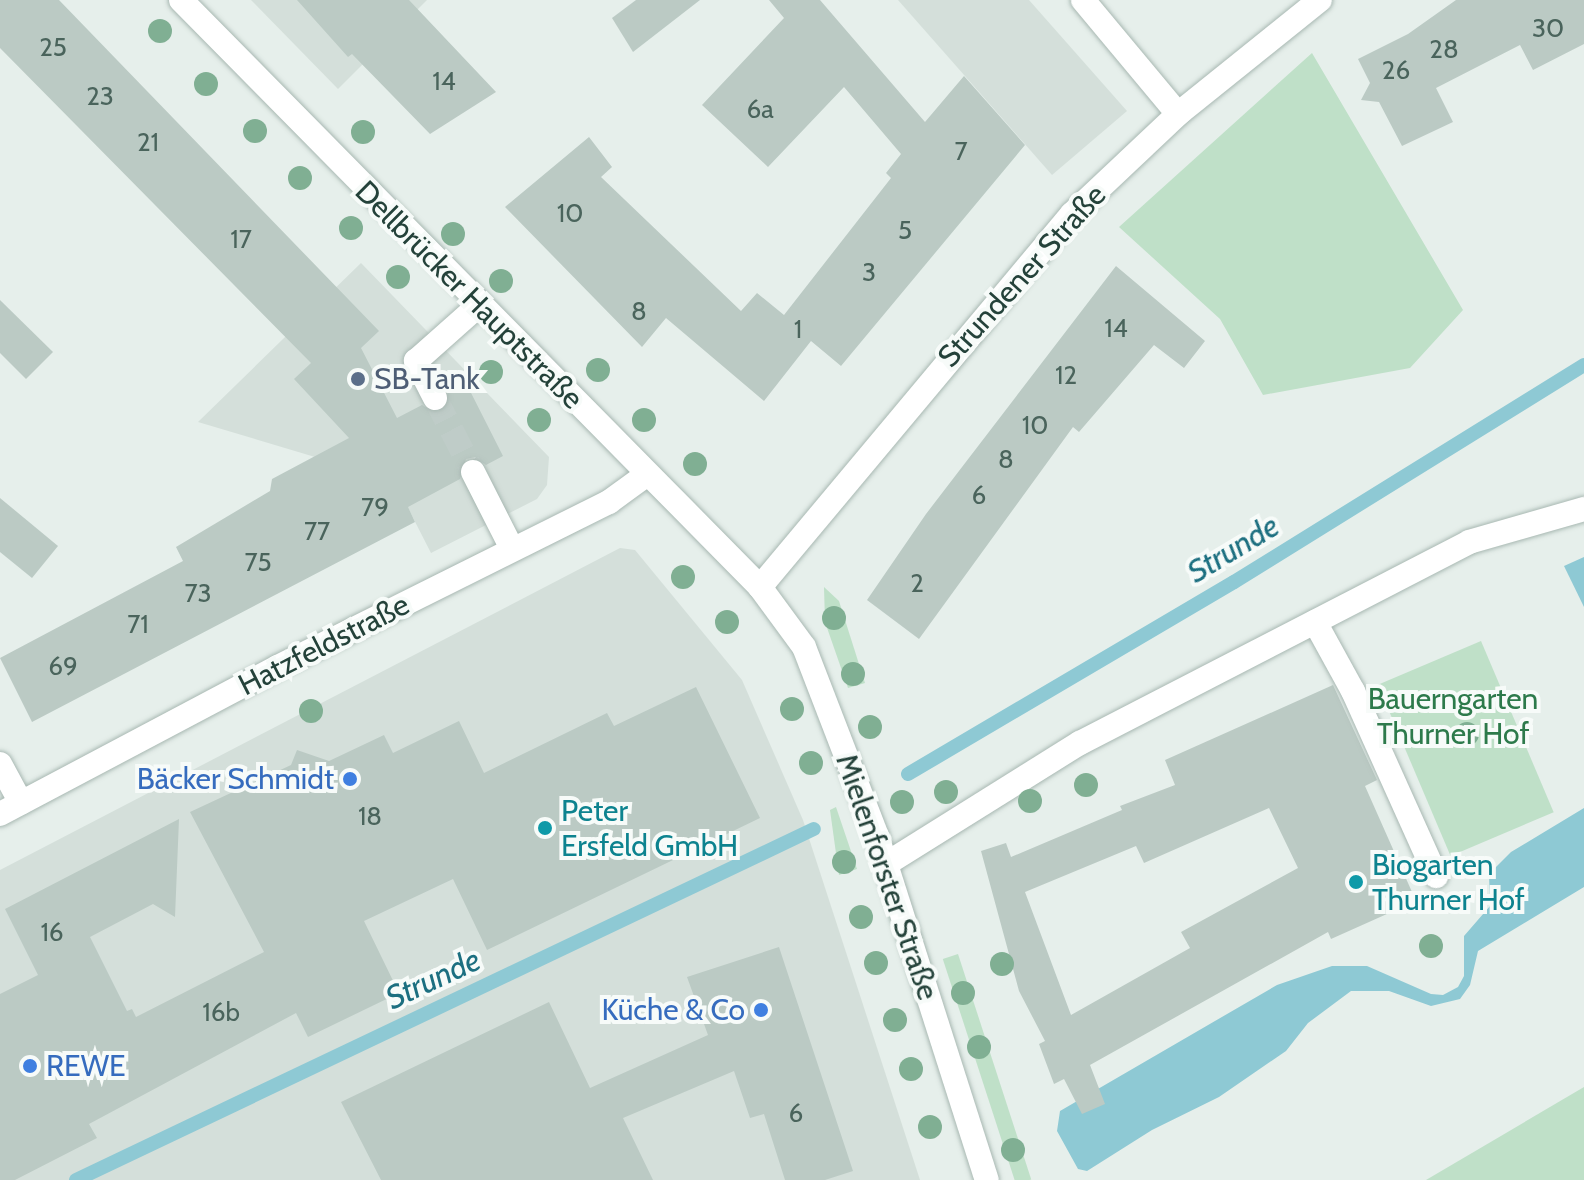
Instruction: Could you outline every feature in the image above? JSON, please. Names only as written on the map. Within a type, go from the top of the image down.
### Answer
[{"type":"street","name":"Dellbrücker Hauptstraße","points":[[181,0],[478,306],[760,587]]},
{"type":"street","points":[[1083,0],[1178,114]]},
{"type":"street","name":"Strundener Straße","points":[[760,587],[1072,214],[1178,114],[1320,0]]},
{"type":"street","points":[[435,398],[416,361],[478,306]]},
{"type":"street","points":[[473,472],[512,549]]},
{"type":"street","name":"Hatzfeldstraße","points":[[10,809],[512,549],[621,496],[646,475]]},
{"type":"street","points":[[886,864],[1080,743],[1469,542],[1584,509]]},
{"type":"street","name":"Mielenforster Straße","points":[[760,587],[804,647],[877,836],[987,1180]]},
{"type":"street","points":[[1315,622],[1353,691],[1436,876]]},
{"type":"street","points":[[0,764],[10,809]]},
{"type":"shaded area","points":[[251,0],[427,0],[338,89]]},
{"type":"shaded area","points":[[898,0],[1029,0],[1127,111],[1052,175]]},
{"type":"shaded area","name":"SB-Tank","points":[[361,263],[549,457],[547,485],[537,499],[431,553],[383,459],[315,457],[198,422]]},
{"type":"shaded area","points":[[620,548],[635,550],[742,680],[803,820],[920,1180],[0,1180],[0,870]]},
{"type":"green space","points":[[1312,53],[1463,310],[1410,368],[1263,395],[1220,319],[1119,227]]},
{"type":"green space","points":[[824,587],[839,601],[865,683],[848,688],[825,622]]},
{"type":"green space","name":"Bauerngarten Thurner Hof","points":[[1481,641],[1554,812],[1451,856],[1378,685]]},
{"type":"green space","points":[[836,807],[857,869],[839,875],[830,810]]},
{"type":"green space","points":[[958,954],[1031,1179],[1015,1180],[943,959]]},
{"type":"green space","points":[[1584,1087],[1584,1180],[1426,1180]]},
{"type":"water","points":[[1584,557],[1584,607],[1564,566]]},
{"type":"water","points":[[1584,808],[1584,887],[1478,951],[1470,985],[1460,999],[1431,1006],[1389,991],[1351,991],[1308,1023],[1286,1051],[1219,1097],[1152,1130],[1087,1171],[1078,1169],[1057,1131],[1060,1111],[1277,985],[1332,966],[1367,966],[1431,994],[1443,995],[1458,987],[1464,976],[1464,936],[1490,906],[1489,874],[1511,852]]},
{"type":"building","points":[[0,0],[59,0],[379,331],[361,348],[397,418],[422,405],[434,413],[442,411],[448,392],[466,383],[503,456],[486,465],[475,457],[466,459],[460,479],[408,507],[415,522],[32,722],[0,658],[183,561],[176,547],[270,491],[272,479],[349,438],[294,379],[311,363],[0,48]]},
{"type":"building","points":[[297,0],[409,0],[496,92],[430,134],[352,54],[348,57]]},
{"type":"building","points":[[636,0],[700,0],[633,52],[612,18]]},
{"type":"building","points":[[769,0],[820,0],[925,122],[964,76],[1025,145],[841,366],[811,341],[764,401],[666,318],[642,347],[505,207],[589,137],[612,167],[601,177],[741,311],[757,293],[784,315],[891,178],[886,173],[901,154],[844,87],[768,167],[702,105],[784,18]]},
{"type":"building","points":[[1456,0],[1584,0],[1584,44],[1533,70],[1520,45],[1436,88],[1453,122],[1402,146],[1379,102],[1361,100],[1370,83],[1358,59],[1408,34]]},
{"type":"building","points":[[1116,266],[1205,341],[1184,368],[1154,345],[1079,432],[1073,427],[919,639],[867,600],[926,514]]},
{"type":"building","points":[[0,300],[53,352],[26,379],[0,353]]},
{"type":"building","points":[[0,498],[58,546],[32,578],[0,552]]},
{"type":"building","points":[[1333,685],[1377,780],[1365,786],[1416,901],[1331,939],[1328,932],[1090,1065],[1105,1104],[1082,1114],[1064,1079],[1054,1084],[1039,1044],[1045,1041],[1019,991],[981,851],[1006,843],[1011,857],[1122,810],[1120,806],[1175,785],[1165,760]],"holes":[[[1269,808],[1298,868],[1181,932],[1190,948],[1071,1015],[1025,892],[1136,846],[1144,863]]]},
{"type":"building","points":[[696,687],[760,818],[487,950],[453,879],[364,921],[399,993],[308,1037],[296,1013],[89,1124],[97,1138],[15,1180],[0,1180],[0,994],[38,975],[5,909],[179,819],[175,917],[153,904],[90,937],[127,1011],[132,1009],[136,1017],[264,952],[190,812],[291,765],[297,750],[329,761],[384,735],[393,753],[459,721],[484,773],[607,713],[614,726]]},
{"type":"building","points":[[779,947],[853,1171],[825,1180],[785,1180],[764,1114],[750,1118],[734,1071],[623,1118],[653,1180],[381,1180],[341,1102],[549,1002],[590,1088],[708,1035],[687,977]]},
{"type":"waterway","name":"Strunde","points":[[908,774],[1234,582],[1584,365]]},
{"type":"waterway","name":"Strunde","points":[[76,1180],[814,829]]},
{"type":"tunnel","points":[[435,398],[473,472]]},
{"type":"place","name":"SB-Tank","points":[[358,379]]},
{"type":"place","name":"Bäcker Schmidt","points":[[350,779]]},
{"type":"place","name":"Peter Ersfeld GmbH","points":[[545,828]]},
{"type":"place","name":"Biogarten Thurner Hof","points":[[1356,882]]},
{"type":"place","name":"Küche & Co","points":[[761,1010]]},
{"type":"place","name":"REWE","points":[[30,1066]]}]
